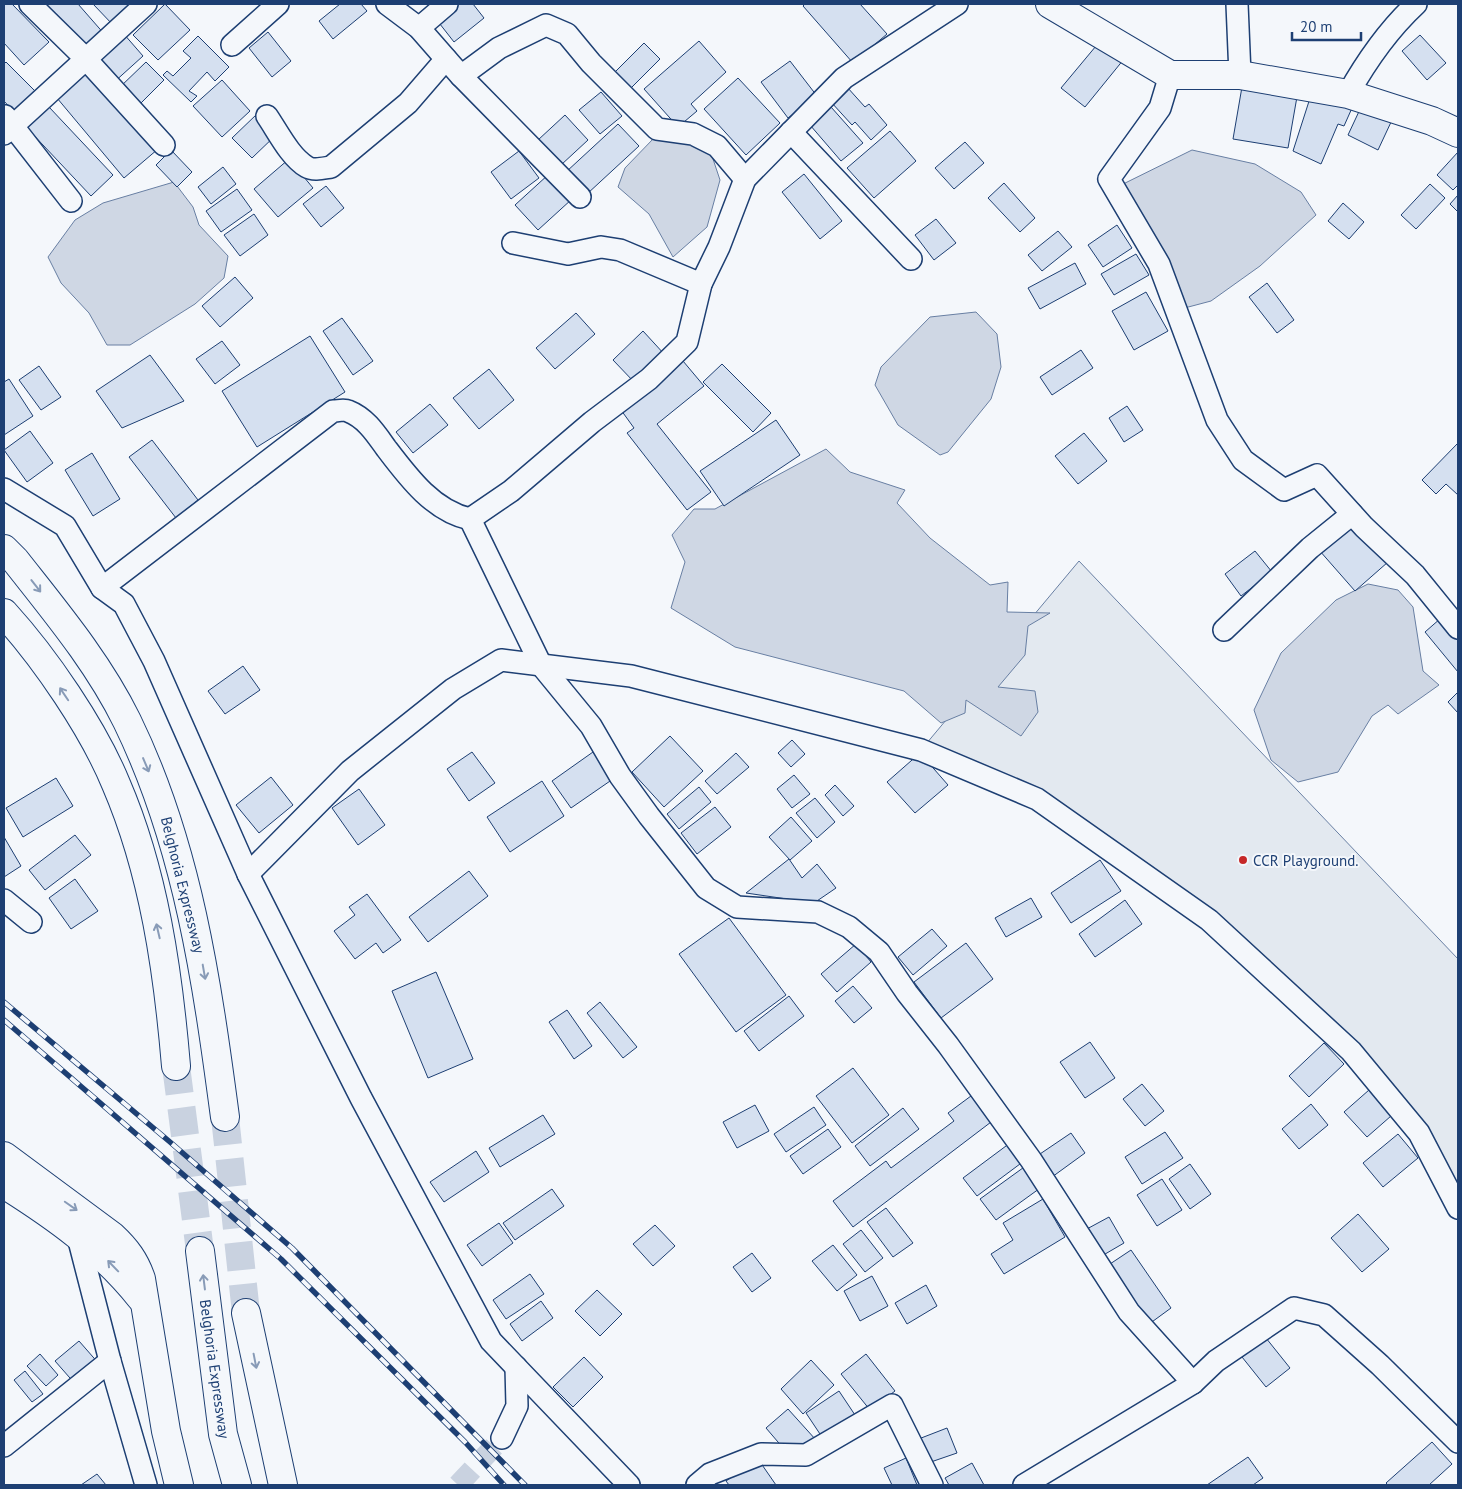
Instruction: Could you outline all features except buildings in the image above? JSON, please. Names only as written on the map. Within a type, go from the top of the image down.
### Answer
[{"type":"main road","points":[[1050,4],[1170,75],[1240,75],[1348,94],[1432,121],[1458,133]]},
{"type":"main road","name":"Belghoria Expressway","points":[[4,549],[15,560],[78,640],[127,721],[172,832],[204,971],[225,1117]]},
{"type":"main road","points":[[4,613],[27,639],[92,734],[120,792],[133,829],[160,940],[171,1004],[176,1066]]},
{"type":"main road","points":[[4,1156],[36,1193],[120,1272],[145,1303]]},
{"type":"main road","points":[[4,1184],[36,1193],[86,1216],[126,1249],[136,1264],[145,1303],[166,1431],[179,1485]]},
{"type":"main road","name":"Belghoria Expressway","points":[[200,1251],[223,1434],[237,1485]]},
{"type":"main road","points":[[246,1313],[283,1485]]},
{"type":"street","points":[[30,4],[85,58],[164,145]]},
{"type":"street","points":[[70,201],[7,125],[146,4]]},
{"type":"street","points":[[232,45],[278,4]]},
{"type":"street","points":[[387,4],[419,28],[461,76],[580,197]]},
{"type":"street","points":[[419,28],[447,4]]},
{"type":"street","points":[[102,588],[333,411],[347,410],[368,423],[394,459],[432,502],[456,516],[470,519],[511,491],[592,422],[649,379],[687,342],[701,284],[719,247],[745,179],[844,78],[957,4]]},
{"type":"street","points":[[1237,4],[1240,75]]},
{"type":"street","points":[[1348,94],[1362,69],[1394,24],[1416,4]]},
{"type":"street","points":[[461,76],[499,48],[546,26],[567,34],[590,63],[658,129],[693,134],[717,146],[745,179]]},
{"type":"street","points":[[267,116],[293,152],[308,167],[319,169],[331,167],[408,102],[446,59]]},
{"type":"street","points":[[1170,75],[1160,108],[1109,179],[1160,264],[1217,420],[1243,460],[1284,490],[1317,475],[1352,514],[1415,575],[1458,628]]},
{"type":"street","points":[[792,132],[911,259]]},
{"type":"street","points":[[513,242],[568,254],[601,247],[620,250],[701,284]]},
{"type":"street","points":[[4,489],[66,526],[102,588],[124,604],[154,661],[248,874],[361,1098],[491,1341],[629,1485]]},
{"type":"street","points":[[1224,630],[1310,548],[1352,514]]},
{"type":"street","points":[[470,519],[541,665],[591,726],[620,776],[648,816],[706,888],[736,907],[818,912],[850,927],[880,952],[907,993],[948,1045],[1031,1160],[1129,1312],[1170,1354],[1193,1383]]},
{"type":"street","points":[[248,874],[350,771],[453,689],[502,660],[631,676],[921,750],[1037,799],[1209,920],[1351,1051],[1419,1133],[1458,1208]]},
{"type":"street","points":[[4,900],[31,922]]},
{"type":"street","points":[[77,1233],[110,1361],[146,1485]]},
{"type":"street","points":[[1024,1485],[1193,1383],[1224,1356],[1294,1308],[1324,1315],[1380,1365],[1458,1442]]},
{"type":"street","points":[[4,1446],[110,1361]]},
{"type":"street","points":[[502,1438],[516,1406],[516,1367]]},
{"type":"street","points":[[697,1485],[710,1474],[761,1454],[806,1456],[892,1405],[932,1485]]},
{"type":"shaded area","points":[[679,129],[710,150],[720,180],[707,227],[673,257],[649,214],[618,187],[625,168],[654,138]]},
{"type":"shaded area","points":[[1192,150],[1255,164],[1301,192],[1316,215],[1260,266],[1211,301],[1177,310],[1111,190]]},
{"type":"shaded area","points":[[174,182],[193,207],[199,225],[228,256],[224,278],[195,304],[130,345],[107,345],[89,313],[61,283],[48,257],[75,220],[103,203]]},
{"type":"shaded area","points":[[976,312],[997,334],[1001,367],[991,399],[948,452],[940,455],[898,425],[875,385],[881,367],[930,317]]},
{"type":"shaded area","points":[[826,449],[850,472],[905,490],[897,503],[930,538],[990,585],[1008,582],[1007,612],[1050,613],[1028,626],[1025,655],[998,687],[1035,691],[1038,712],[1021,736],[966,700],[965,713],[941,723],[904,691],[735,647],[671,608],[685,562],[672,535],[694,509],[715,509]]},
{"type":"shaded area","name":"CCR Playground.","points":[[1079,561],[1458,959],[1458,1208],[1419,1133],[1209,920],[1037,799],[921,750]]},
{"type":"shaded area","points":[[1368,584],[1398,590],[1413,607],[1423,671],[1439,685],[1398,714],[1388,705],[1372,716],[1338,772],[1298,782],[1271,760],[1254,710],[1281,653],[1336,600]]},
{"type":"tunnel","points":[[176,1066],[200,1251]]},
{"type":"tunnel","points":[[225,1117],[246,1313]]},
{"type":"tunnel","points":[[458,1485],[502,1438]]},
{"type":"railway","points":[[4,1002],[292,1248],[525,1485]]},
{"type":"railway","points":[[4,1020],[281,1259],[465,1442],[504,1485]]},
{"type":"place","name":"CCR Playground.","points":[[1243,860]]}]
